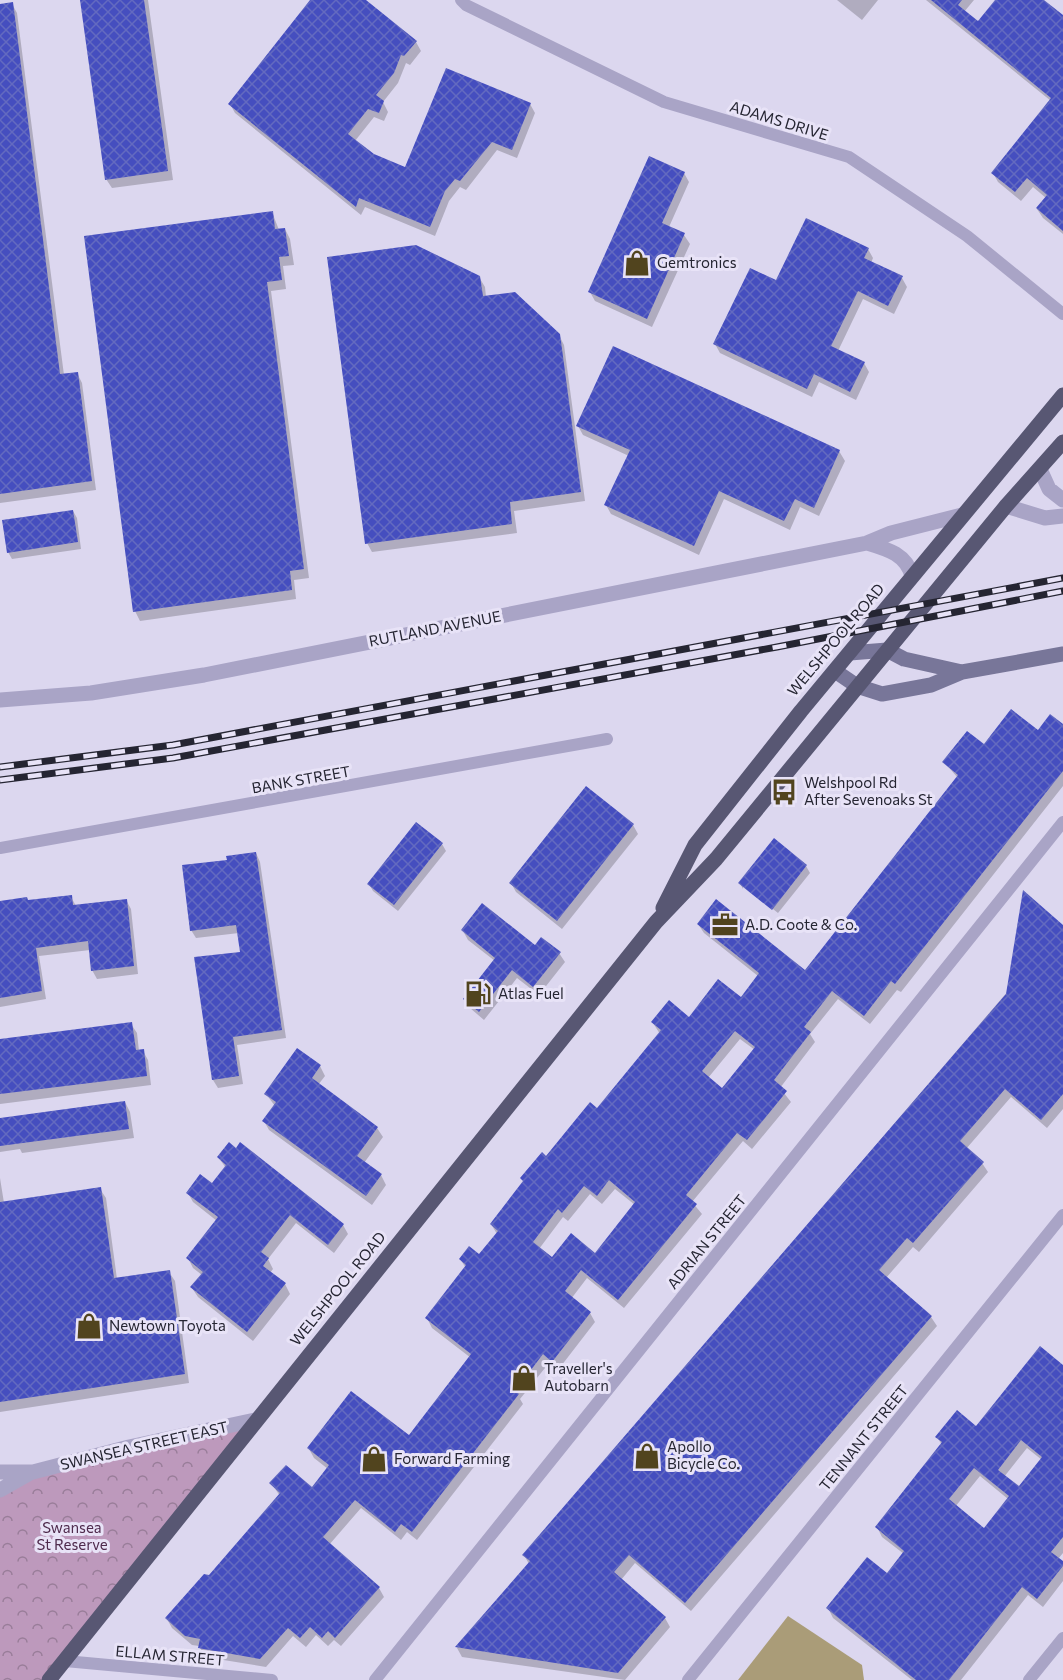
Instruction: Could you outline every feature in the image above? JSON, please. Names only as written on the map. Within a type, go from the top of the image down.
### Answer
[{"type":"main road","name":"WELSHPOOL ROAD","points":[[656,922],[695,846],[849,653],[1063,395]]},
{"type":"main road","name":"WELSHPOOL ROAD","points":[[49,1680],[656,922],[716,859],[1006,506],[1063,442]]},
{"type":"main road","points":[[849,653],[887,650],[904,659],[962,672]]},
{"type":"main road","points":[[835,671],[857,686],[882,694],[931,685],[962,672],[1063,654]]},
{"type":"street","name":"ADAMS DRIVE","points":[[461,0],[466,5],[664,102],[849,157],[967,236],[1063,314]]},
{"type":"street","points":[[1040,469],[1049,489],[1063,500]]},
{"type":"street","points":[[1006,506],[1045,518],[1063,516]]},
{"type":"street","name":"RUTLAND AVENUE","points":[[0,700],[91,693],[204,675],[867,543],[891,533],[962,515]]},
{"type":"street","points":[[867,543],[898,554],[910,567],[912,576]]},
{"type":"street","name":"BANK STREET","points":[[0,848],[606,739]]},
{"type":"street","name":"ADRIAN STREET","points":[[375,1680],[1063,822]]},
{"type":"street","name":"TENNANT STREET","points":[[688,1680],[1063,1215]]},
{"type":"street","name":"SWANSEA STREET EAST","points":[[0,1472],[33,1472],[255,1420]]},
{"type":"street","name":"SWANSEA STREET EAST","points":[[0,1490],[33,1472]]},
{"type":"street","points":[[1029,1680],[1063,1638]]},
{"type":"street","name":"ELLAM STREET","points":[[65,1661],[272,1680]]},
{"type":"green space","name":"Swansea St Reserve","points":[[255,1420],[49,1680],[0,1680],[0,1490],[37,1471]]},
{"type":"shaded area","points":[[788,1616],[862,1665],[864,1680],[738,1680]]},
{"type":"building","points":[[80,0],[144,0],[168,171],[105,180]]},
{"type":"building","points":[[310,0],[366,0],[417,41],[404,56],[401,55],[394,73],[376,95],[384,101],[379,113],[368,109],[348,134],[374,154],[405,167],[446,68],[531,103],[512,150],[492,142],[460,181],[455,179],[445,191],[430,227],[359,198],[356,207],[228,104]]},
{"type":"building","points":[[931,0],[962,0],[958,5],[978,21],[995,0],[1044,0],[1063,15],[1063,231],[1036,208],[1047,195],[1027,178],[1015,192],[991,173],[1051,98]]},
{"type":"building","points":[[13,2],[60,374],[78,372],[92,481],[0,494],[0,4]]},
{"type":"building","name":"Gemtronics","points":[[649,156],[685,172],[662,223],[685,233],[647,319],[588,292]]},
{"type":"building","points":[[273,211],[275,229],[285,228],[289,256],[279,257],[282,280],[267,282],[304,569],[290,571],[292,590],[133,612],[84,236]]},
{"type":"building","points":[[806,218],[869,248],[864,258],[903,276],[888,306],[858,291],[831,346],[865,362],[850,392],[814,374],[807,389],[713,344],[750,268],[776,280]]},
{"type":"building","points":[[416,245],[480,276],[483,296],[515,292],[560,334],[581,492],[510,502],[512,524],[365,544],[327,257]]},
{"type":"building","points":[[613,346],[840,450],[814,508],[795,499],[784,521],[719,491],[694,546],[604,505],[630,450],[576,426]]},
{"type":"building","points":[[73,510],[78,542],[7,553],[2,520]]},
{"type":"building","points":[[1011,709],[1038,730],[1050,714],[1063,724],[1063,771],[895,984],[891,981],[864,1016],[832,991],[804,1027],[811,1032],[774,1080],[787,1091],[747,1140],[737,1133],[686,1195],[697,1204],[618,1300],[581,1270],[565,1291],[591,1312],[552,1362],[543,1354],[515,1391],[519,1394],[412,1532],[401,1524],[395,1532],[355,1500],[323,1537],[380,1587],[335,1638],[328,1631],[322,1638],[310,1627],[300,1638],[288,1628],[260,1659],[198,1648],[200,1639],[185,1636],[165,1618],[204,1574],[209,1575],[280,1493],[269,1483],[286,1465],[312,1487],[329,1465],[307,1448],[351,1391],[409,1435],[471,1354],[425,1318],[466,1265],[459,1259],[469,1246],[479,1254],[498,1231],[490,1224],[523,1181],[520,1178],[542,1152],[546,1156],[590,1102],[597,1108],[661,1030],[651,1022],[669,1000],[689,1017],[718,979],[741,997],[759,973],[697,924],[716,899],[805,970],[958,775],[942,762],[967,731],[984,744]],"holes":[[[735,1031],[755,1047],[722,1088],[702,1071]],[[609,1180],[635,1202],[595,1253],[571,1233],[552,1257],[533,1242],[558,1209],[562,1213],[584,1186],[597,1196]]]},
{"type":"building","points":[[586,786],[634,824],[557,921],[509,883]]},
{"type":"building","points":[[416,822],[443,843],[394,905],[367,884]]},
{"type":"building","points":[[774,838],[807,865],[772,910],[738,883]]},
{"type":"building","points":[[256,852],[282,1030],[233,1037],[239,1076],[212,1080],[194,957],[240,952],[236,925],[190,931],[182,865],[227,860],[226,856]]},
{"type":"building","points":[[1023,890],[1063,925],[1063,1094],[1041,1120],[1005,1089],[960,1141],[984,1162],[913,1243],[907,1238],[879,1270],[932,1316],[685,1603],[629,1555],[614,1572],[666,1617],[618,1673],[455,1647],[530,1561],[522,1555],[1006,994]]},
{"type":"building","points":[[72,895],[73,905],[127,899],[134,966],[91,971],[88,941],[36,948],[42,991],[0,998],[0,901]]},
{"type":"building","points":[[482,903],[535,945],[541,937],[561,952],[533,987],[512,970],[479,1012],[463,999],[495,958],[461,930]]},
{"type":"building","points":[[132,1022],[136,1050],[144,1049],[147,1076],[0,1094],[0,1039]]},
{"type":"building","points":[[297,1048],[321,1065],[312,1078],[378,1127],[357,1156],[382,1174],[366,1196],[262,1121],[276,1102],[264,1094]]},
{"type":"building","points":[[125,1101],[129,1129],[0,1146],[0,1118]]},
{"type":"building","points":[[229,1142],[236,1148],[240,1142],[344,1224],[328,1245],[290,1215],[261,1252],[269,1258],[263,1266],[286,1283],[247,1332],[190,1287],[203,1272],[186,1258],[218,1217],[186,1193],[200,1174],[212,1183],[226,1165],[217,1157]]},
{"type":"building","name":"Newtown Toyota","points":[[101,1187],[114,1278],[170,1270],[185,1374],[0,1402],[0,1202]]},
{"type":"building","points":[[1040,1346],[1063,1365],[1063,1537],[1051,1552],[1063,1561],[1063,1566],[1037,1599],[1022,1587],[949,1680],[916,1680],[826,1608],[867,1557],[887,1573],[904,1551],[875,1527],[942,1442],[935,1437],[957,1410],[976,1426]],"holes":[[[1021,1440],[1042,1457],[1019,1486],[998,1470]],[[974,1468],[1009,1496],[984,1528],[949,1499]]]},
{"type":"railway","points":[[0,767],[173,745],[1063,578]]},
{"type":"railway","points":[[0,780],[173,758],[777,647],[1063,591]]},
{"type":"place","name":"Gemtronics","points":[[637,263]]},
{"type":"place","name":"Welshpool Rd After Sevenoaks St","points":[[784,792]]},
{"type":"place","name":"A.D. Coote & Co.","points":[[725,925]]},
{"type":"place","name":"Atlas Fuel","points":[[478,994]]},
{"type":"place","name":"Newtown Toyota","points":[[89,1326]]},
{"type":"place","name":"Traveller's Autobarn","points":[[524,1378]]},
{"type":"place","name":"Apollo Bicycle Co.","points":[[647,1456]]},
{"type":"place","name":"Forward Farming","points":[[374,1459]]}]
